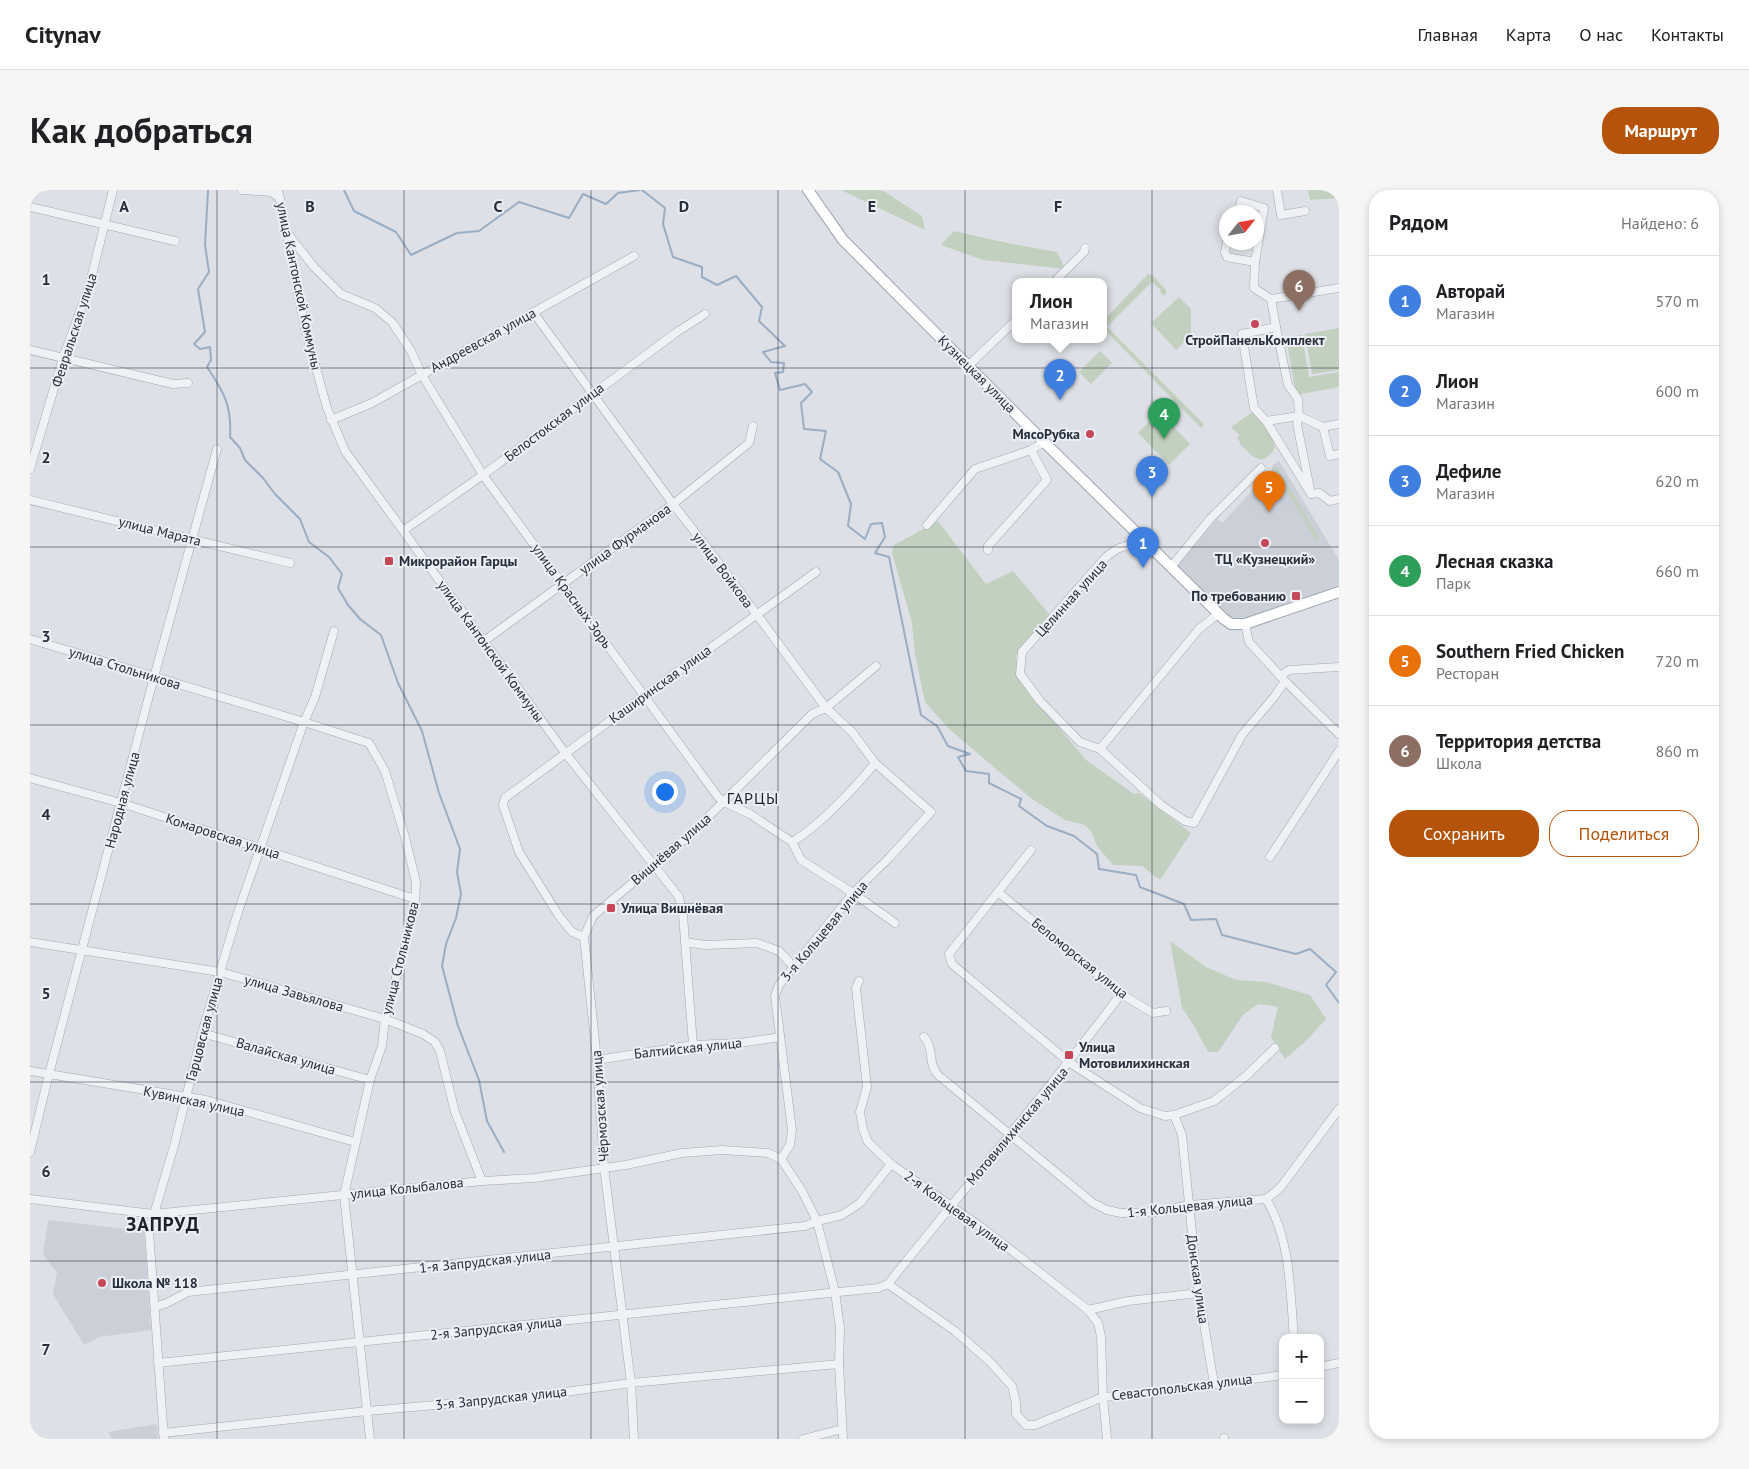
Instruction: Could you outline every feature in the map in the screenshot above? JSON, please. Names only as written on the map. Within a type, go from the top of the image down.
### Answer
[{"type":"main road","name":"Кузнецкая улица","points":[[808,190],[843,240],[1044,442],[1218,614],[1231,624],[1245,624]]},
{"type":"main road","points":[[1245,624],[1339,592]]},
{"type":"street","name":"Февральская улица","points":[[30,469],[63,358],[89,287],[113,190]]},
{"type":"street","points":[[242,190],[279,194]]},
{"type":"street","points":[[1277,190],[1280,215],[1305,211]]},
{"type":"street","name":"улица Кантонской Коммуны","points":[[279,194],[305,328],[331,420],[345,451],[566,754],[679,897],[683,914],[693,1045]]},
{"type":"street","points":[[1240,205],[1241,200],[1255,205]]},
{"type":"street","points":[[30,207],[175,241]]},
{"type":"street","name":"улица Красных Зорь","points":[[287,232],[314,267],[342,294],[375,308],[392,322],[411,351],[422,375],[483,475],[718,797],[724,802],[750,814],[792,842],[801,860],[853,893],[895,923]]},
{"type":"street","points":[[1058,278],[1084,252],[1085,248]]},
{"type":"street","points":[[1225,250],[1227,257],[1255,262]]},
{"type":"street","points":[[1257,250],[1254,288],[1271,299],[1339,288]]},
{"type":"street","name":"Андреевская улица","points":[[331,420],[372,403],[634,256]]},
{"type":"street","points":[[1271,299],[1288,385],[1298,399],[1300,416],[1297,424],[1311,494]]},
{"type":"street","name":"улица Войкова","points":[[533,312],[673,504],[826,708],[852,732],[876,763],[931,812]]},
{"type":"street","name":"Белостокская улица","points":[[404,530],[483,475],[676,332],[705,314]]},
{"type":"street","points":[[968,366],[1012,324]]},
{"type":"street","points":[[1276,327],[1242,334],[1254,408],[1266,421],[1311,494]]},
{"type":"street","points":[[30,350],[173,384],[188,383]]},
{"type":"street","points":[[1266,421],[1300,416],[1323,427],[1339,424]]},
{"type":"street","name":"улица Фурманова","points":[[484,641],[673,504],[749,443],[753,426]]},
{"type":"street","points":[[1323,427],[1330,456],[1339,454]]},
{"type":"street","points":[[927,525],[975,469],[1031,450],[1044,442]]},
{"type":"street","name":"Народная улица","points":[[30,1152],[82,949],[216,449]]},
{"type":"street","points":[[988,550],[988,546],[1047,480],[1031,450]]},
{"type":"street","points":[[1171,568],[1210,519],[1261,468]]},
{"type":"street","points":[[1311,494],[1319,493],[1330,501],[1339,499]]},
{"type":"street","name":"улица Марата","points":[[30,500],[290,563]]},
{"type":"street","name":"Целинная улица","points":[[1100,750],[1080,742],[1040,701],[1020,674],[1022,652],[1106,558],[1118,549],[1143,540]]},
{"type":"street","name":"Каширинская улица","points":[[584,937],[572,932],[559,916],[519,852],[503,805],[505,798],[756,613],[816,572]]},
{"type":"street","points":[[1218,614],[1199,629],[1100,750],[1162,805],[1184,821],[1194,823],[1242,735],[1274,697],[1282,678],[1289,670],[1339,667]]},
{"type":"street","points":[[1245,624],[1250,642],[1282,678],[1339,734]]},
{"type":"street","name":"Гарцовская улица","points":[[164,1436],[150,1231],[153,1214],[174,1146],[202,1032],[238,912],[304,722],[315,697],[334,631]]},
{"type":"street","name":"улица Стольникова","points":[[30,639],[304,722],[368,744],[385,771],[405,837],[416,882],[415,906],[385,1019],[382,1046],[370,1080],[344,1195],[354,1274],[370,1439]]},
{"type":"street","name":"Вишнёвая улица","points":[[584,937],[593,916],[692,833],[812,714],[826,708],[876,666]]},
{"type":"street","points":[[1270,857],[1339,751]]},
{"type":"street","points":[[792,842],[803,836],[836,805],[876,763]]},
{"type":"street","name":"Комаровская улица","points":[[30,778],[121,803],[415,899]]},
{"type":"street","name":"3-я Кольцевая улица","points":[[781,1159],[790,1146],[792,1130],[775,996],[779,985],[853,893],[889,858],[931,812]]},
{"type":"street","points":[[1031,850],[949,954],[952,964],[1070,1062],[1140,1108],[1165,1116],[1174,1115],[1214,1101],[1239,1082],[1274,1048]]},
{"type":"street","name":"Беломорская улица","points":[[998,892],[1121,994],[1153,1013],[1166,1011]]},
{"type":"street","name":"Чёрмозская улица","points":[[584,937],[597,1060],[604,1167],[631,1383],[634,1439]]},
{"type":"street","name":"улица Завьялова","points":[[30,942],[82,949],[134,960],[220,972],[385,1019],[423,1034],[434,1042],[440,1051],[455,1112],[482,1181]]},
{"type":"street","points":[[685,942],[705,945],[757,943],[779,951],[794,967]]},
{"type":"street","name":"2-я Кольцевая улица","points":[[858,981],[856,988],[867,1086],[860,1112],[868,1142],[891,1164],[990,1234],[1088,1310]]},
{"type":"street","name":"Мотовилихинская улица","points":[[888,1284],[950,1206],[1070,1062],[1121,994]]},
{"type":"street","name":"Валайская улица","points":[[202,1032],[370,1080]]},
{"type":"street","name":"Балтийская улица","points":[[597,1060],[693,1045],[740,1043],[780,1036]]},
{"type":"street","name":"1-я Кольцевая улица","points":[[924,1037],[929,1042],[931,1063],[938,1074],[1093,1203],[1106,1210],[1121,1213],[1154,1212],[1189,1206],[1266,1199],[1280,1188],[1339,1109]]},
{"type":"street","name":"Кувинская улица","points":[[30,1071],[206,1100],[355,1142]]},
{"type":"street","name":"Донская улица","points":[[1174,1115],[1182,1135],[1199,1293],[1214,1384]]},
{"type":"street","name":"улица Колыбалова","points":[[30,1199],[153,1214],[482,1181],[534,1178],[626,1165],[682,1153],[722,1150],[768,1153],[781,1159]]},
{"type":"street","points":[[781,1159],[802,1191],[817,1221],[835,1292],[840,1328],[839,1364],[843,1439]]},
{"type":"street","name":"1-я Запрудская улица","points":[[155,1307],[167,1304],[188,1292],[805,1226],[817,1221],[842,1216],[860,1203],[891,1164]]},
{"type":"street","points":[[1266,1199],[1274,1211],[1284,1244],[1294,1334]]},
{"type":"street","points":[[835,1292],[878,1288],[888,1284]]},
{"type":"street","name":"Севастопольская улица","points":[[888,1284],[955,1331],[989,1361],[1012,1386],[1016,1403],[1016,1414],[1026,1425],[1034,1426],[1103,1397],[1142,1394],[1279,1375]]},
{"type":"street","name":"2-я Запрудская улица","points":[[158,1364],[786,1299],[835,1292]]},
{"type":"street","points":[[1107,1439],[1103,1397],[1101,1336],[1098,1323],[1088,1310],[1128,1301],[1199,1293]]},
{"type":"street","points":[[1324,1366],[1339,1363]]},
{"type":"street","name":"3-я Запрудская улица","points":[[164,1436],[367,1411],[528,1397],[631,1383],[839,1364]]},
{"type":"street","points":[[803,1439],[842,1429]]},
{"type":"shaded area","points":[[1279,461],[1339,560],[1339,585],[1243,619],[1234,619],[1224,615],[1175,566],[1217,519],[1222,523],[1271,471],[1273,465]]},
{"type":"shaded area","name":"Школа № 118","points":[[48,1220],[144,1231],[151,1330],[99,1337],[84,1345],[53,1294],[57,1272],[43,1255]]},
{"type":"shaded area","points":[[157,1424],[158,1439],[112,1439],[108,1432]]},
{"type":"green space","points":[[841,190],[880,190],[885,192],[922,216],[925,230]]},
{"type":"green space","points":[[1308,190],[1339,190],[1339,198],[1310,200]]},
{"type":"green space","points":[[954,231],[1057,252],[1065,269],[983,260],[941,245]]},
{"type":"green space","points":[[1148,274],[1152,275],[1167,292],[1164,296],[1160,292],[1161,290],[1152,282],[1107,327],[1107,317]]},
{"type":"green space","points":[[1179,297],[1191,309],[1191,340],[1185,341],[1176,350],[1151,323]]},
{"type":"green space","points":[[1107,327],[1204,424],[1201,428],[1107,332]]},
{"type":"green space","points":[[1339,328],[1339,370],[1312,374],[1305,334]]},
{"type":"green space","points":[[1302,335],[1309,377],[1339,372],[1339,387],[1296,395],[1286,337]]},
{"type":"green space","points":[[1100,351],[1112,363],[1091,384],[1079,372]]},
{"type":"green space","points":[[1159,412],[1190,444],[1169,465],[1138,433]]},
{"type":"green space","points":[[1251,413],[1255,413],[1260,419],[1275,444],[1273,451],[1264,459],[1250,454],[1240,444],[1237,438],[1239,435],[1231,427]]},
{"type":"green space","points":[[1276,466],[1320,539],[1316,540],[1273,468]]},
{"type":"green space","points":[[938,521],[986,584],[1013,571],[1049,614],[1016,655],[1017,677],[1086,760],[1134,794],[1139,793],[1191,833],[1160,880],[1142,866],[1113,865],[1097,846],[1092,833],[1085,825],[1065,820],[1032,799],[950,730],[925,702],[915,654],[912,623],[892,553],[894,545]]},
{"type":"green space","points":[[1170,941],[1206,967],[1236,980],[1266,982],[1310,995],[1326,1019],[1307,1040],[1285,1059],[1271,1037],[1278,1007],[1258,1004],[1243,1015],[1218,1052],[1208,1052],[1182,1008]]},
{"type":"waterway","points":[[208,190],[205,245],[209,272],[198,289],[205,332],[194,344],[200,349],[210,347],[211,360],[207,367],[226,400],[230,416],[230,437],[240,448],[245,460],[300,519],[309,542],[329,557],[342,574],[338,588],[348,605],[360,619],[381,635],[398,683],[422,731],[439,793],[460,849],[457,872],[461,894],[456,918],[446,944],[442,966],[458,1026],[479,1080],[487,1121],[504,1152]]},
{"type":"waterway","points":[[344,190],[354,211],[396,232],[411,255],[457,233],[479,231],[519,202],[569,218],[583,194],[606,204],[618,193],[640,190]]},
{"type":"waterway","points":[[642,190],[665,208],[663,224],[673,257],[702,267],[702,277],[717,285],[736,276],[762,307],[759,321],[785,346],[763,352],[771,362],[784,363],[783,372],[775,373],[780,390],[805,384],[812,392],[801,403],[804,429],[826,431],[820,459],[838,472],[851,504],[848,526],[865,539],[871,524],[882,523],[885,537],[875,553],[889,557],[921,715],[937,726],[948,746],[970,754],[958,757],[966,771],[989,774],[989,783],[1021,799],[1019,806],[1047,826],[1074,836],[1097,854],[1099,869],[1136,875],[1140,887],[1184,904],[1191,920],[1216,919],[1222,935],[1296,954],[1310,949],[1336,972],[1326,985],[1339,1003]]},
{"type":"place","name":"Территория детства","points":[[1299,311]]},
{"type":"place","name":"СтройПанельКомплект","points":[[1255,324]]},
{"type":"place","name":"Лион","points":[[1060,400]]},
{"type":"place","name":"МясоРубка","points":[[1090,434]]},
{"type":"place","name":"Лесная сказка","points":[[1164,439]]},
{"type":"place","name":"Дефиле","points":[[1152,497]]},
{"type":"place","name":"Southern Fried Chicken","points":[[1269,512]]},
{"type":"place","name":"ТЦ «Кузнецкий»","points":[[1265,543]]},
{"type":"place","name":"Микрорайон Гарцы","points":[[389,561]]},
{"type":"place","name":"Авторай","points":[[1143,568]]},
{"type":"place","name":"По требованию","points":[[1296,596]]},
{"type":"place","name":"Улица Вишнёвая","points":[[611,908]]},
{"type":"place","name":"Улица Мотовилихинская","points":[[1069,1055]]},
{"type":"place","name":"Школа № 118","points":[[102,1283]]},
{"type":"district","name":"ГАРЦЫ","points":[[753,798]]},
{"type":"district","name":"ЗАПРУД","points":[[163,1224]]}]
